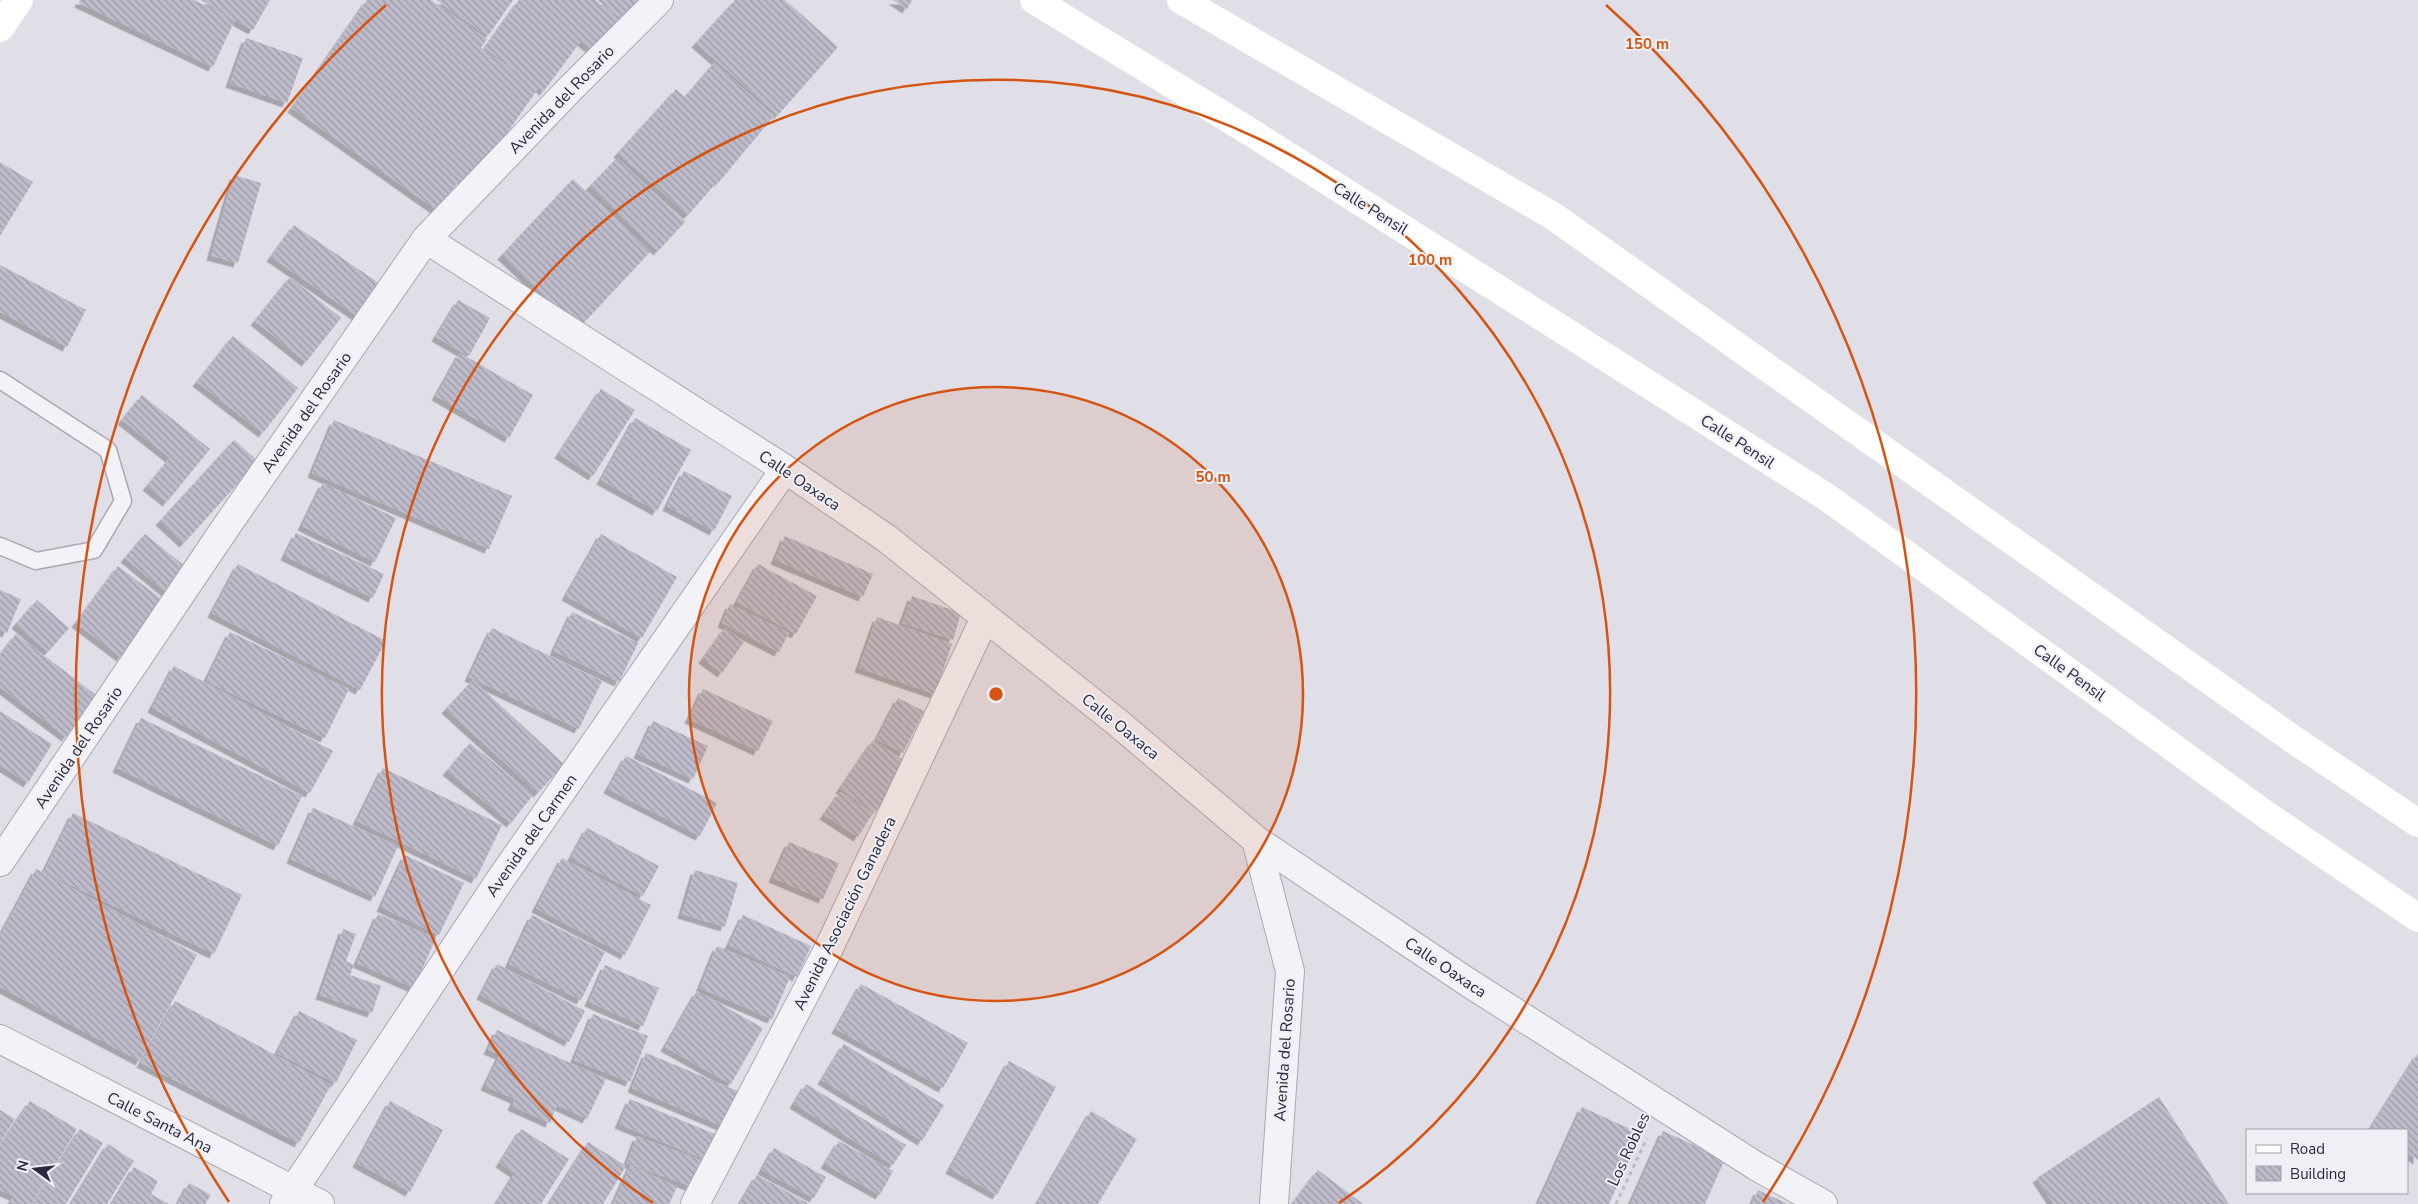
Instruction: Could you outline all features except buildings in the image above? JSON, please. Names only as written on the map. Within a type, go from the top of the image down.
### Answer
[{"type":"main road","points":[[0,28],[19,0]]},
{"type":"main road","name":"Calle Pensil","points":[[1034,0],[1244,128],[1828,498],[2266,814],[2418,918]]},
{"type":"main road","points":[[1181,0],[1553,216],[2294,740],[2418,823]]},
{"type":"street","name":"Avenida del Rosario","points":[[0,862],[226,527],[426,239],[569,90],[659,0]]},
{"type":"street","name":"Calle Oaxaca","points":[[426,239],[785,469],[886,538],[1118,723],[1256,840],[1466,981],[1756,1166],[1823,1204]]},
{"type":"street","name":"Avenida del Carmen","points":[[289,1198],[500,880],[785,469]]},
{"type":"street","name":"Avenida Asociación Ganadera","points":[[695,1204],[828,950],[985,618]]},
{"type":"street","name":"Avenida del Rosario","points":[[1256,840],[1290,971],[1274,1204]]},
{"type":"street","name":"Calle Santa Ana","points":[[0,1039],[289,1198],[320,1204]]},
{"type":"lane","points":[[0,380],[108,450],[123,501],[94,550],[36,561],[0,546]]},
{"type":"path","name":"Los Robles","points":[[1616,1204],[1662,1105]]}]
